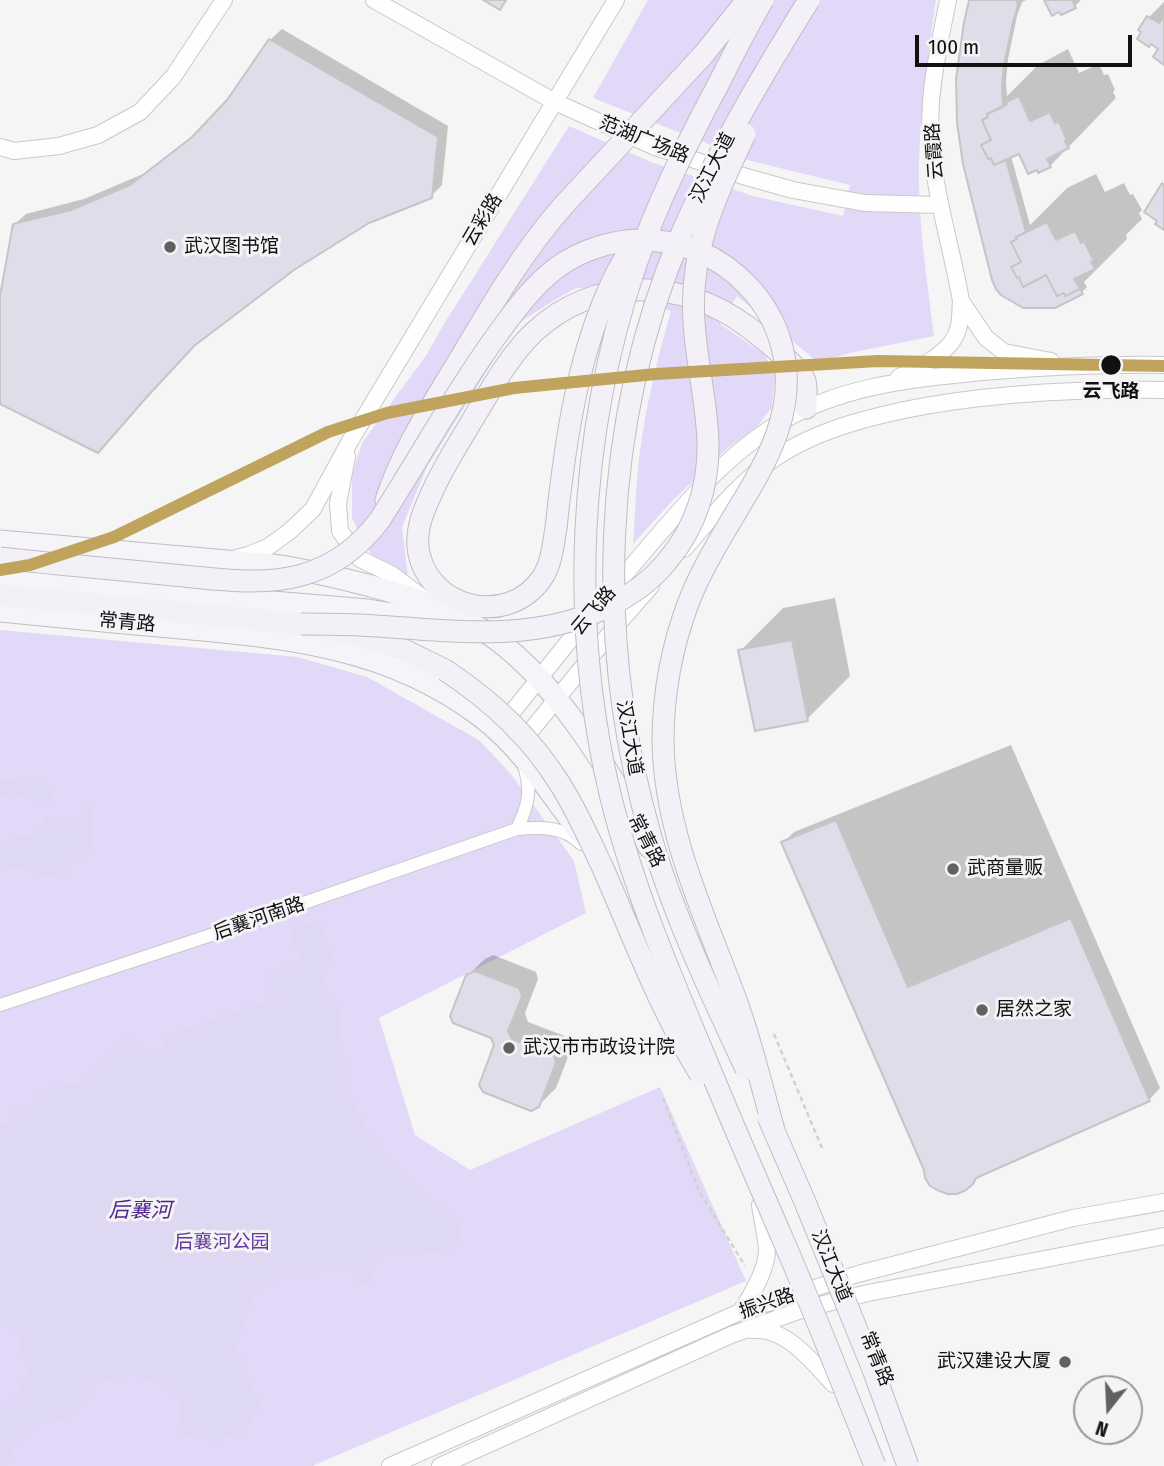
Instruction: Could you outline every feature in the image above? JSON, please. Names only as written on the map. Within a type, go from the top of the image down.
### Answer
[{"type":"highway","points":[[379,522],[392,482],[414,435],[525,252],[563,206],[704,54],[747,0]]},
{"type":"highway","name":"汉江大道","points":[[763,0],[667,185],[638,258],[621,311],[594,442],[586,531],[587,631],[601,752],[622,839],[650,923],[735,1132],[785,1243],[875,1466]]},
{"type":"highway","points":[[0,595],[301,624],[475,633],[539,629],[576,620],[639,589],[663,566],[683,540],[698,509],[707,474],[708,438],[693,302],[694,275],[705,226],[726,174],[805,6]]},
{"type":"highway","name":"汉江大道","points":[[805,6],[716,160],[684,228],[664,278],[640,360],[623,444],[614,531],[616,654],[630,753],[649,829],[666,882],[723,1019],[774,1130],[874,1372],[908,1466]]},
{"type":"highway","points":[[667,185],[610,286],[606,296],[602,306],[585,357],[565,455],[551,556],[542,577],[517,600],[484,608],[449,597],[425,571],[418,548],[423,513],[453,452],[498,378],[523,344],[555,316],[578,304],[593,298],[602,296],[610,293],[627,290],[661,290],[711,304],[729,313],[794,366],[805,380],[806,408]]},
{"type":"highway","points":[[0,558],[239,580],[283,579],[316,570],[331,564],[358,545],[379,522],[466,380],[505,324],[548,274],[578,255],[604,245],[630,240],[684,246],[701,252],[732,271],[750,288],[765,308],[779,339],[787,388],[782,422],[773,446],[712,552],[689,601],[670,668],[663,743],[668,793],[677,834],[706,924],[738,1003],[774,1130]]},
{"type":"highway","points":[[301,624],[369,638],[422,658],[467,685],[527,740],[557,778],[581,821],[654,988],[691,1059],[735,1132]]},
{"type":"main road","name":"常青路","points":[[0,541],[272,565],[344,578],[430,603],[482,630],[508,649],[540,679],[609,774],[675,899],[789,1146],[848,1288],[915,1466]]},
{"type":"main road","points":[[0,579],[368,610],[450,622],[482,630]]},
{"type":"main road","name":"常青路","points":[[0,611],[260,636],[344,651],[390,666],[437,688],[481,717],[516,749],[564,811],[615,889],[649,953],[801,1301],[864,1466]]},
{"type":"street","points":[[0,148],[13,151],[59,146],[98,135],[140,112],[173,77],[224,0]]},
{"type":"street","name":"范湖广场路","points":[[374,0],[555,102],[655,147],[793,190],[865,203],[940,205]]},
{"type":"street","name":"云彩路","points":[[219,561],[248,555],[268,547],[313,509],[350,441],[616,0]]},
{"type":"street","name":"云霞路","points":[[948,0],[933,83],[931,142],[940,205],[961,301]]},
{"type":"street","points":[[961,301],[986,338],[1004,352],[1077,366]]},
{"type":"street","points":[[874,386],[914,371],[946,350],[958,331],[961,301]]},
{"type":"street","name":"云飞路","points":[[497,731],[596,607],[696,493],[732,458],[770,429],[806,408],[839,395],[874,386],[944,376],[1077,366],[1164,365]]},
{"type":"street","name":"云飞路","points":[[516,749],[624,617],[716,513],[748,479],[806,440],[873,417],[962,400],[1022,394],[1164,390]]},
{"type":"street","points":[[350,441],[338,504],[340,531],[360,559],[391,574],[430,603]]},
{"type":"street","points":[[516,749],[528,779],[528,802],[517,829]]},
{"type":"street","name":"后襄河南路","points":[[0,1005],[233,928],[517,829],[538,827],[575,837],[615,889]]},
{"type":"street","name":"振兴路","points":[[390,1466],[417,1461],[740,1312],[801,1301],[848,1288],[1073,1218],[1164,1202]]},
{"type":"street","points":[[740,1312],[749,1300],[767,1252],[760,1205]]},
{"type":"street","name":"振兴路","points":[[848,1288],[1164,1236]]},
{"type":"street","name":"振兴路","points":[[440,1466],[801,1301]]},
{"type":"street","name":"振兴路","points":[[731,1335],[754,1329],[772,1332],[801,1349],[833,1384]]},
{"type":"path","points":[[774,1034],[822,1147]]},
{"type":"path","points":[[663,1098],[699,1191],[745,1266]]},
{"type":"green space","points":[[648,0],[936,0],[927,62],[919,165],[921,229],[934,336],[818,362],[737,296],[720,324],[764,354],[775,375],[772,407],[757,427],[729,447],[673,500],[633,544],[642,436],[671,311],[600,288],[576,288],[522,321],[500,350],[427,467],[402,527],[408,577],[371,554],[352,518],[352,475],[362,443],[427,354],[569,126],[651,162],[753,196],[843,216],[850,185],[751,161],[593,98]]},
{"type":"green space","name":"后襄河公园","points":[[0,630],[298,657],[367,677],[479,740],[510,773],[574,861],[586,913],[379,1018],[415,1135],[470,1170],[660,1087],[746,1281],[312,1466],[0,1466]]},
{"type":"water","points":[[34,777],[46,782],[52,800],[36,801],[13,794],[0,795],[0,780]]},
{"type":"water","points":[[85,801],[93,816],[94,843],[85,859],[73,862],[64,879],[0,865],[0,841],[39,832],[46,817],[80,818]]},
{"type":"water","name":"后襄河","points":[[318,920],[332,954],[321,992],[339,1009],[346,1085],[368,1132],[408,1182],[458,1220],[461,1244],[439,1251],[382,1256],[368,1266],[372,1282],[354,1286],[354,1271],[287,1273],[254,1290],[235,1349],[261,1405],[243,1431],[217,1441],[186,1436],[176,1427],[182,1413],[174,1390],[136,1374],[97,1382],[76,1410],[63,1421],[36,1424],[18,1437],[6,1466],[0,1466],[0,1408],[13,1406],[28,1374],[17,1331],[0,1326],[0,1126],[9,1122],[12,1108],[33,1104],[32,1091],[85,1081],[132,1036],[148,1052],[164,1049],[170,1034],[275,998],[268,973],[301,959],[290,930]]},
{"type":"building","points":[[483,0],[506,0],[500,10]]},
{"type":"building","points":[[969,0],[1016,0],[1018,5],[1004,65],[1003,107],[987,114],[988,117],[982,120],[991,140],[981,145],[994,165],[1006,160],[1026,232],[1011,242],[1021,262],[1011,267],[1023,287],[1046,275],[1057,296],[1064,293],[1065,296],[1080,289],[1083,294],[1055,308],[1023,308],[1001,295],[992,280],[963,164],[957,123],[956,79]]},
{"type":"building","points":[[1044,0],[1072,0],[1076,8],[1052,16]]},
{"type":"building","points":[[1147,16],[1159,23],[1164,18],[1164,65],[1153,57],[1158,49],[1137,39],[1141,32],[1138,30]]},
{"type":"building","name":"武汉图书馆","points":[[269,39],[438,137],[432,198],[369,223],[294,270],[194,346],[98,453],[0,404],[0,296],[13,224],[71,210],[130,185],[191,138],[227,100]]},
{"type":"building","points":[[1019,96],[1030,121],[1050,112],[1055,123],[1059,122],[1069,148],[1047,159],[1051,167],[1038,173],[1037,170],[1028,174],[1019,154],[994,165],[981,145],[991,140],[982,120],[988,117],[987,114]]},
{"type":"building","points":[[1162,183],[1164,185],[1164,230],[1144,212]]},
{"type":"building","points":[[1047,222],[1056,240],[1075,231],[1081,243],[1084,241],[1094,261],[1091,262],[1095,269],[1074,279],[1080,289],[1065,296],[1064,293],[1057,296],[1046,275],[1023,287],[1011,267],[1021,262],[1011,242]]},
{"type":"building","points":[[792,640],[808,721],[755,731],[738,650]]},
{"type":"building","name":"武商量贩","points":[[1000,755],[1071,918],[908,987],[836,820]]},
{"type":"building","name":"居然之家","points":[[1000,755],[1150,1101],[976,1178],[966,1190],[948,1194],[930,1186],[925,1178],[924,1170],[781,842]]},
{"type":"building","points":[[475,971],[519,988],[522,997],[508,1031],[512,1039],[553,1054],[556,1062],[539,1107],[531,1111],[483,1092],[479,1085],[494,1045],[491,1038],[453,1023],[450,1016],[466,975]]},
{"type":"transit line","points":[[0,570],[30,565],[114,537],[328,432],[387,413],[514,388],[656,374],[878,361],[1164,366]]},
{"type":"place","name":"武汉图书馆","points":[[170,247]]},
{"type":"place","name":"云飞路","points":[[1111,365]]},
{"type":"place","name":"武商量贩","points":[[953,869]]},
{"type":"place","name":"居然之家","points":[[982,1010]]},
{"type":"place","name":"武汉市市政设计院","points":[[509,1048]]},
{"type":"place","name":"武汉建设大厦","points":[[1065,1362]]}]
